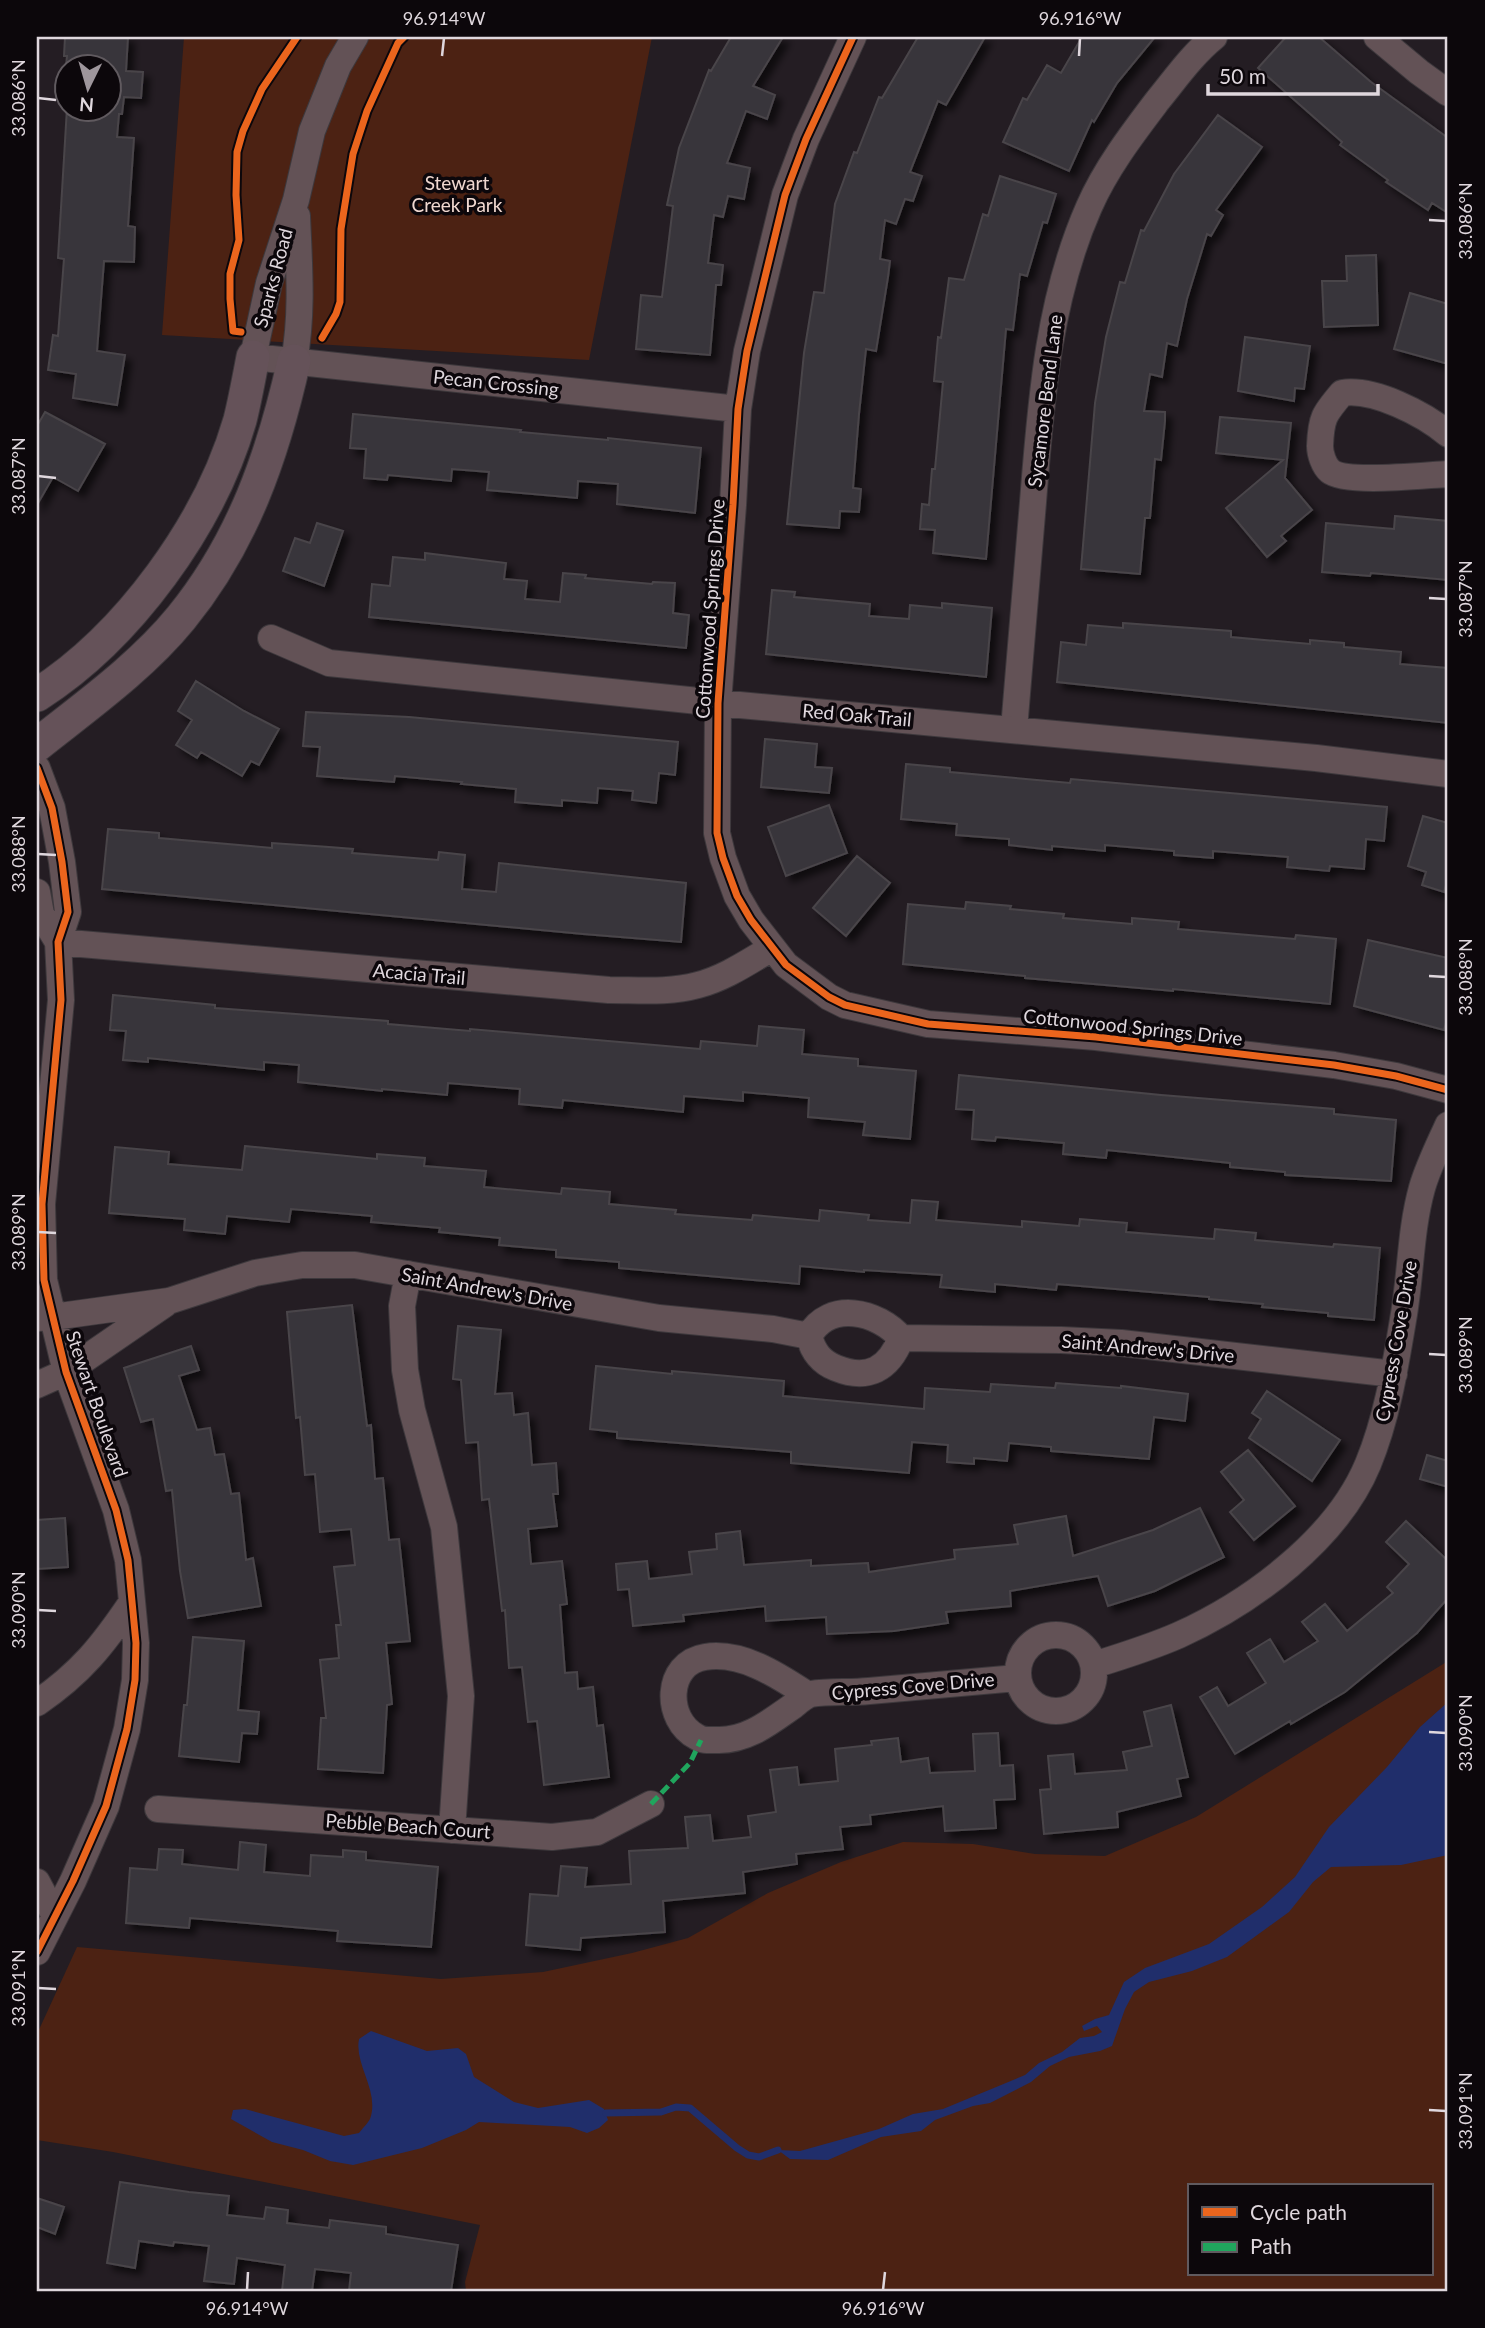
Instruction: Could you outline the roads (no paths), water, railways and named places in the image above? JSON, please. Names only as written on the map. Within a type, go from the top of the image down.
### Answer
[{"type":"main road","points":[[37,695],[78,663],[123,621],[160,577],[185,540],[211,496],[240,420],[253,357]]},
{"type":"main road","points":[[37,745],[145,656],[180,619],[209,579],[234,537],[261,481],[281,419],[294,361]]},
{"type":"street","name":"Sparks Road","points":[[253,357],[269,283],[296,200],[312,131],[338,66],[355,37]]},
{"type":"street","name":"Cottonwood Springs Drive","points":[[853,37],[806,139],[785,195],[747,351],[738,409],[718,703],[717,833],[737,896],[751,920],[786,965],[829,997],[845,1005],[928,1024],[1096,1037],[1334,1065],[1396,1076],[1448,1090]]},
{"type":"street","name":"Sycamore Bend Lane","points":[[1014,729],[1040,417],[1056,306],[1075,243],[1090,205],[1104,180],[1131,135],[1197,51],[1214,37]]},
{"type":"street","points":[[1377,37],[1448,93]]},
{"type":"street","name":"Sparks Road","points":[[294,361],[298,340],[300,286],[296,200]]},
{"type":"street","name":"Pecan Crossing","points":[[253,357],[738,409]]},
{"type":"street","points":[[1448,434],[1431,419],[1374,396],[1356,391],[1342,393],[1324,415],[1320,454],[1329,470],[1344,477],[1448,474]]},
{"type":"street","name":"Red Oak Trail","points":[[271,638],[329,663],[718,703],[1343,760],[1448,774]]},
{"type":"street","name":"Stewart Boulevard","points":[[37,768],[52,808],[68,912],[58,942],[61,1000],[42,1204],[45,1317],[116,1510],[128,1560],[136,1643],[135,1679],[127,1729],[106,1806],[37,1952]]},
{"type":"street","name":"Stewart Boulevard","points":[[37,892],[41,914],[58,942]]},
{"type":"street","name":"Acacia Trail","points":[[58,942],[610,990],[663,991],[698,985],[720,977],[772,948]]},
{"type":"street","name":"Cypress Cove Drive","points":[[1094,1665],[1155,1645],[1212,1618],[1288,1567],[1343,1509],[1367,1466],[1379,1434],[1394,1374],[1422,1189],[1448,1125]]},
{"type":"street","name":"Saint Andrew's Drive","points":[[169,1301],[255,1273],[302,1265],[355,1265],[659,1318],[773,1329],[809,1336]]},
{"type":"street","points":[[408,1275],[402,1306],[405,1370],[412,1410],[444,1527],[461,1696],[452,1830]]},
{"type":"street","points":[[45,1317],[169,1301]]},
{"type":"street","points":[[37,1385],[66,1372],[169,1301]]},
{"type":"street","points":[[853,1313],[880,1319],[892,1327],[901,1338],[896,1351],[882,1366],[867,1373],[851,1374],[820,1359],[812,1348],[809,1336],[815,1325],[825,1318],[853,1313]]},
{"type":"street","name":"Saint Andrew's Drive","points":[[901,1338],[1121,1343],[1394,1374]]},
{"type":"street","points":[[37,1703],[83,1667],[104,1644],[132,1601]]},
{"type":"street","name":"Cypress Cove Drive","points":[[1049,1634],[1078,1640],[1089,1651],[1094,1665],[1094,1680],[1088,1695],[1077,1705],[1062,1711],[1047,1710],[1033,1704],[1022,1693],[1017,1678],[1018,1663],[1025,1650],[1036,1640],[1049,1634]]},
{"type":"street","name":"Cypress Cove Drive","points":[[808,1695],[769,1671],[744,1661],[705,1657],[691,1661],[676,1678],[674,1704],[678,1720],[687,1732],[701,1740],[724,1741],[744,1737],[763,1727],[808,1695],[1017,1678]]},
{"type":"street","name":"Pebble Beach Court","points":[[158,1809],[552,1838],[597,1832],[651,1804]]},
{"type":"street","points":[[37,1882],[55,1916]]},
{"type":"water","points":[[1448,1702],[1448,1855],[1401,1865],[1331,1867],[1313,1882],[1289,1912],[1227,1957],[1192,1971],[1149,1982],[1134,1992],[1112,2046],[1069,2057],[1050,2066],[1031,2082],[990,2103],[973,2106],[935,2120],[921,2131],[881,2137],[828,2160],[790,2159],[778,2150],[800,2151],[879,2129],[913,2114],[943,2109],[1025,2075],[1039,2063],[1062,2052],[1080,2038],[1102,2032],[1097,2026],[1084,2031],[1082,2026],[1109,2015],[1124,1982],[1145,1968],[1209,1944],[1262,1907],[1295,1877],[1329,1827],[1387,1767],[1420,1727]]},
{"type":"water","points":[[371,2031],[427,2051],[458,2048],[466,2054],[474,2077],[514,2102],[538,2108],[589,2100],[604,2109],[608,2120],[587,2133],[570,2127],[479,2122],[422,2148],[353,2165],[330,2161],[272,2142],[231,2119],[233,2110],[245,2109],[344,2136],[359,2133],[370,2119],[372,2098],[360,2059],[359,2039]]},
{"type":"waterway","points":[[606,2113],[661,2112],[676,2107],[690,2108],[748,2155],[759,2157],[778,2150]]},
{"type":"park label","name":"Stewart Creek Park","points":[[457,194]]}]
